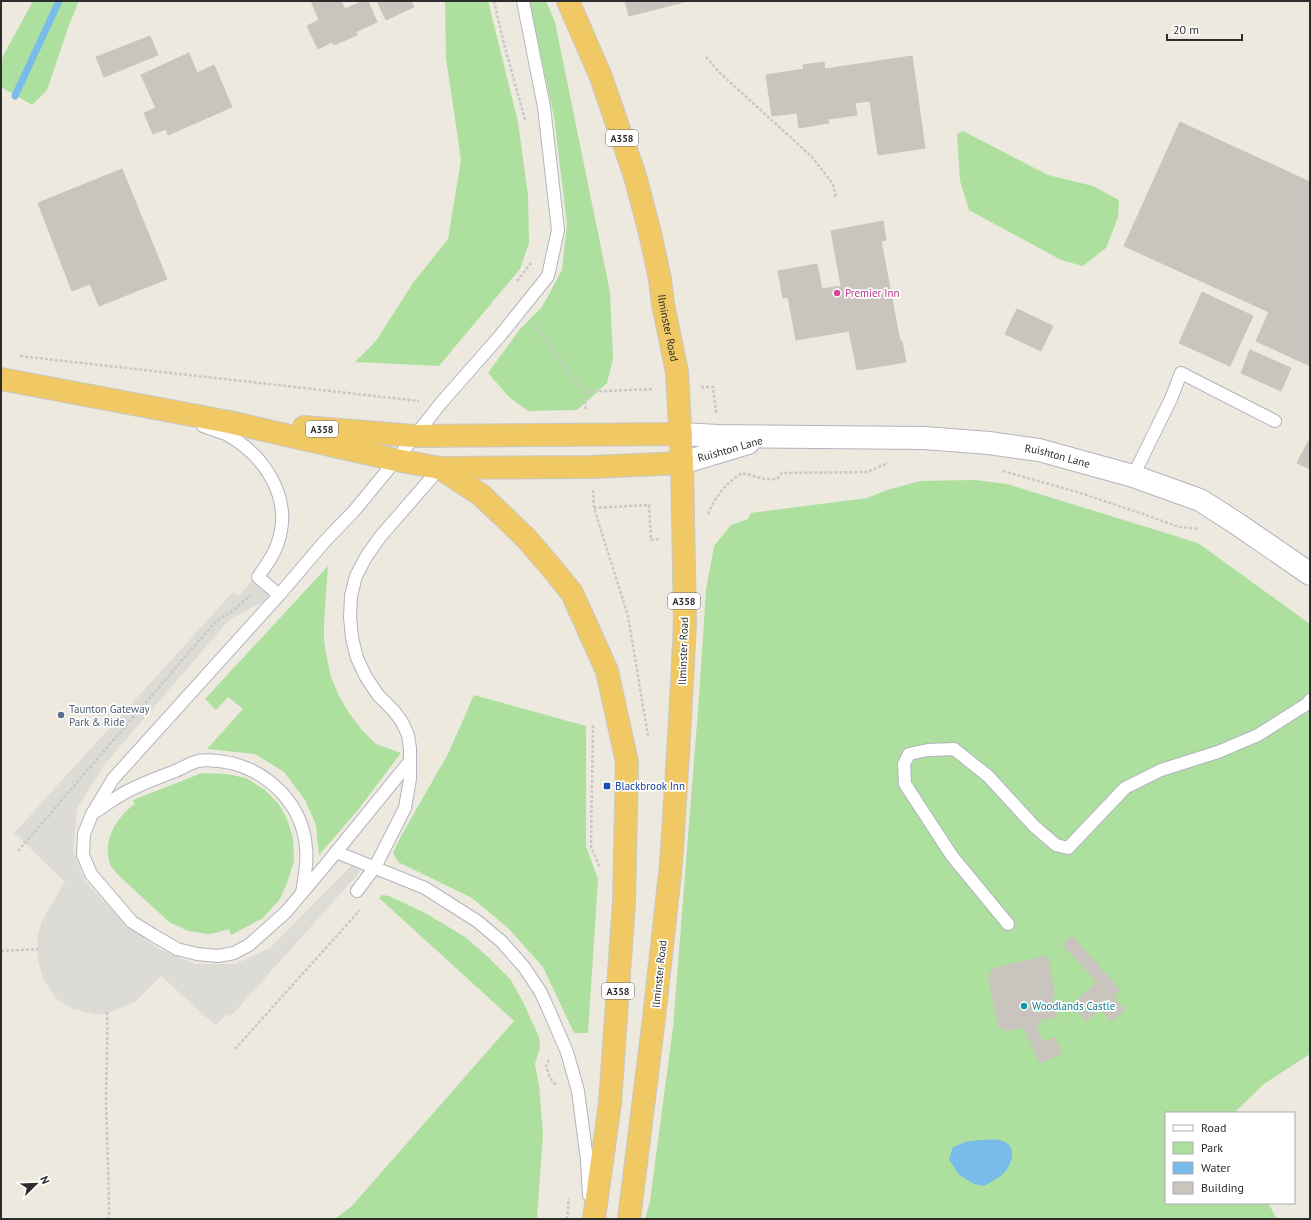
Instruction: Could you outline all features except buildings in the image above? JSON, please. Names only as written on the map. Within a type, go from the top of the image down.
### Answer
[{"type":"highway","name":"Ilminster Road","points":[[568,1],[601,77],[637,183],[660,280],[663,304],[677,372],[681,434],[684,624],[671,864],[654,1018],[629,1219]]},
{"type":"highway","name":"A358","points":[[1,379],[229,422],[396,460],[440,468],[592,467],[682,463]]},
{"type":"highway","name":"A358","points":[[229,422],[414,436],[681,434]]},
{"type":"highway","name":"A358","points":[[440,468],[481,495],[526,538],[572,593],[607,671],[627,762],[624,902],[610,1103],[594,1219]]},
{"type":"street","name":"Ruishton Lane","points":[[681,434],[718,436],[924,438],[988,443],[1039,450],[1133,476],[1200,500],[1310,574]]},
{"type":"street","name":"Ruishton Lane","points":[[682,463],[738,445],[778,436]]},
{"type":"lane","points":[[410,761],[286,912],[248,945],[234,953],[218,956],[197,954],[177,949],[132,922],[91,874],[83,855],[84,834],[92,814],[114,779],[279,595],[326,540],[354,511],[441,403],[499,337],[548,276],[558,230],[544,107],[523,1]]},
{"type":"lane","points":[[1133,476],[1174,393],[1181,373],[1275,421]]},
{"type":"lane","points":[[154,408],[225,434],[256,456],[268,472],[277,490],[283,509],[282,528],[269,562],[258,577],[279,595]]},
{"type":"lane","points":[[356,891],[375,867],[405,808],[410,779],[410,748],[408,735],[402,722],[394,711],[378,695],[366,677],[357,658],[350,624],[352,596],[356,576],[366,557],[380,537],[440,468]]},
{"type":"lane","points":[[1008,924],[952,856],[905,784],[904,764],[909,754],[928,750],[954,749],[988,776],[1034,826],[1056,845],[1068,848],[1125,788],[1161,770],[1218,752],[1258,735],[1307,704],[1310,700]]},
{"type":"lane","points":[[92,814],[132,788],[198,761],[222,761],[242,766],[256,772],[270,781],[286,796],[294,809],[302,829],[306,848],[306,867],[302,894]]},
{"type":"lane","points":[[336,852],[425,888],[477,921],[501,941],[524,967],[540,991],[567,1052],[578,1091],[587,1160],[590,1219]]},
{"type":"path","points":[[706,57],[719,72],[812,157],[833,184],[836,198]]},
{"type":"path","points":[[17,356],[441,403]]},
{"type":"path","points":[[782,473],[867,472],[892,461]]},
{"type":"path","points":[[1000,469],[1136,511],[1179,527],[1202,529]]},
{"type":"path","points":[[18,851],[216,621],[234,610],[254,592],[263,581]]},
{"type":"path","points":[[593,722],[590,847],[601,871]]},
{"type":"path","points":[[235,1049],[361,908]]},
{"type":"path","points":[[1,951],[38,949]]},
{"type":"path","points":[[107,1012],[108,1043],[106,1100],[109,1161],[109,1219]]},
{"type":"path","points":[[560,1090],[550,1078],[546,1066],[551,1056],[567,1052]]},
{"type":"path","points":[[567,1219],[569,1192]]},
{"type":"green space","points":[[33,1],[79,1],[68,28],[47,90],[32,105],[1,87],[1,73],[3,56]]},
{"type":"green space","points":[[445,1],[488,1],[518,122],[528,195],[529,243],[520,269],[439,366],[355,362],[376,341],[413,283],[448,239],[461,160],[446,58]]},
{"type":"green space","points":[[529,1],[546,1],[555,22],[610,292],[613,359],[607,383],[577,410],[528,411],[509,397],[488,373],[520,329],[542,307],[562,270],[567,224],[554,117]]},
{"type":"green space","points":[[963,131],[1048,175],[1093,186],[1119,200],[1118,217],[1106,248],[1083,266],[1061,260],[969,210],[960,181],[957,134]]},
{"type":"green space","points":[[975,480],[1007,484],[1198,543],[1310,624],[1310,1054],[1264,1084],[1236,1112],[1165,1112],[1165,1204],[1269,1204],[1277,1219],[645,1219],[650,1201],[673,1027],[706,590],[714,546],[731,525],[748,519],[751,513],[867,498],[887,490],[920,481]]},
{"type":"green space","points":[[328,566],[324,641],[331,677],[339,696],[349,713],[362,730],[376,744],[401,753],[358,810],[319,855],[316,825],[305,800],[284,772],[255,754],[207,749],[243,709],[228,697],[216,710],[205,699]]},
{"type":"green space","points":[[474,695],[586,726],[586,846],[598,879],[588,1033],[574,1033],[543,967],[508,928],[472,898],[398,862],[393,853],[401,836],[448,754]]},
{"type":"green space","points":[[202,773],[227,774],[246,778],[265,790],[279,804],[287,819],[293,838],[294,861],[280,899],[263,918],[231,935],[229,929],[208,934],[188,931],[169,922],[117,874],[111,865],[108,855],[108,847],[113,830],[122,815],[135,804],[133,800]]},
{"type":"green space","points":[[382,895],[389,896],[427,914],[465,937],[511,980],[524,1004],[539,1037],[540,1048],[535,1064],[539,1085],[543,1134],[537,1219],[335,1219],[352,1206],[514,1021],[379,898]]},
{"type":"shaded area","points":[[253,579],[269,593],[263,602],[230,619],[104,765],[77,809],[73,851],[85,881],[129,928],[159,949],[195,964],[235,964],[270,948],[351,866],[356,864],[360,867],[359,873],[230,1017],[226,1014],[216,1026],[161,976],[135,1002],[114,1011],[99,1015],[72,1009],[57,999],[43,979],[38,960],[37,938],[42,921],[65,882],[14,833],[233,592],[239,596]]},
{"type":"water","points":[[997,1140],[1005,1142],[1009,1145],[1012,1153],[1012,1158],[1005,1172],[984,1186],[974,1184],[958,1174],[949,1159],[953,1147],[965,1142]]},
{"type":"waterway","points":[[15,96],[59,1]]},
{"type":"place","name":"Premier Inn","points":[[837,293]]},
{"type":"place","name":"Taunton Gateway Park & Ride","points":[[61,715]]},
{"type":"place","name":"Blackbrook Inn","points":[[607,786]]},
{"type":"place","name":"Woodlands Castle","points":[[1024,1006]]}]
